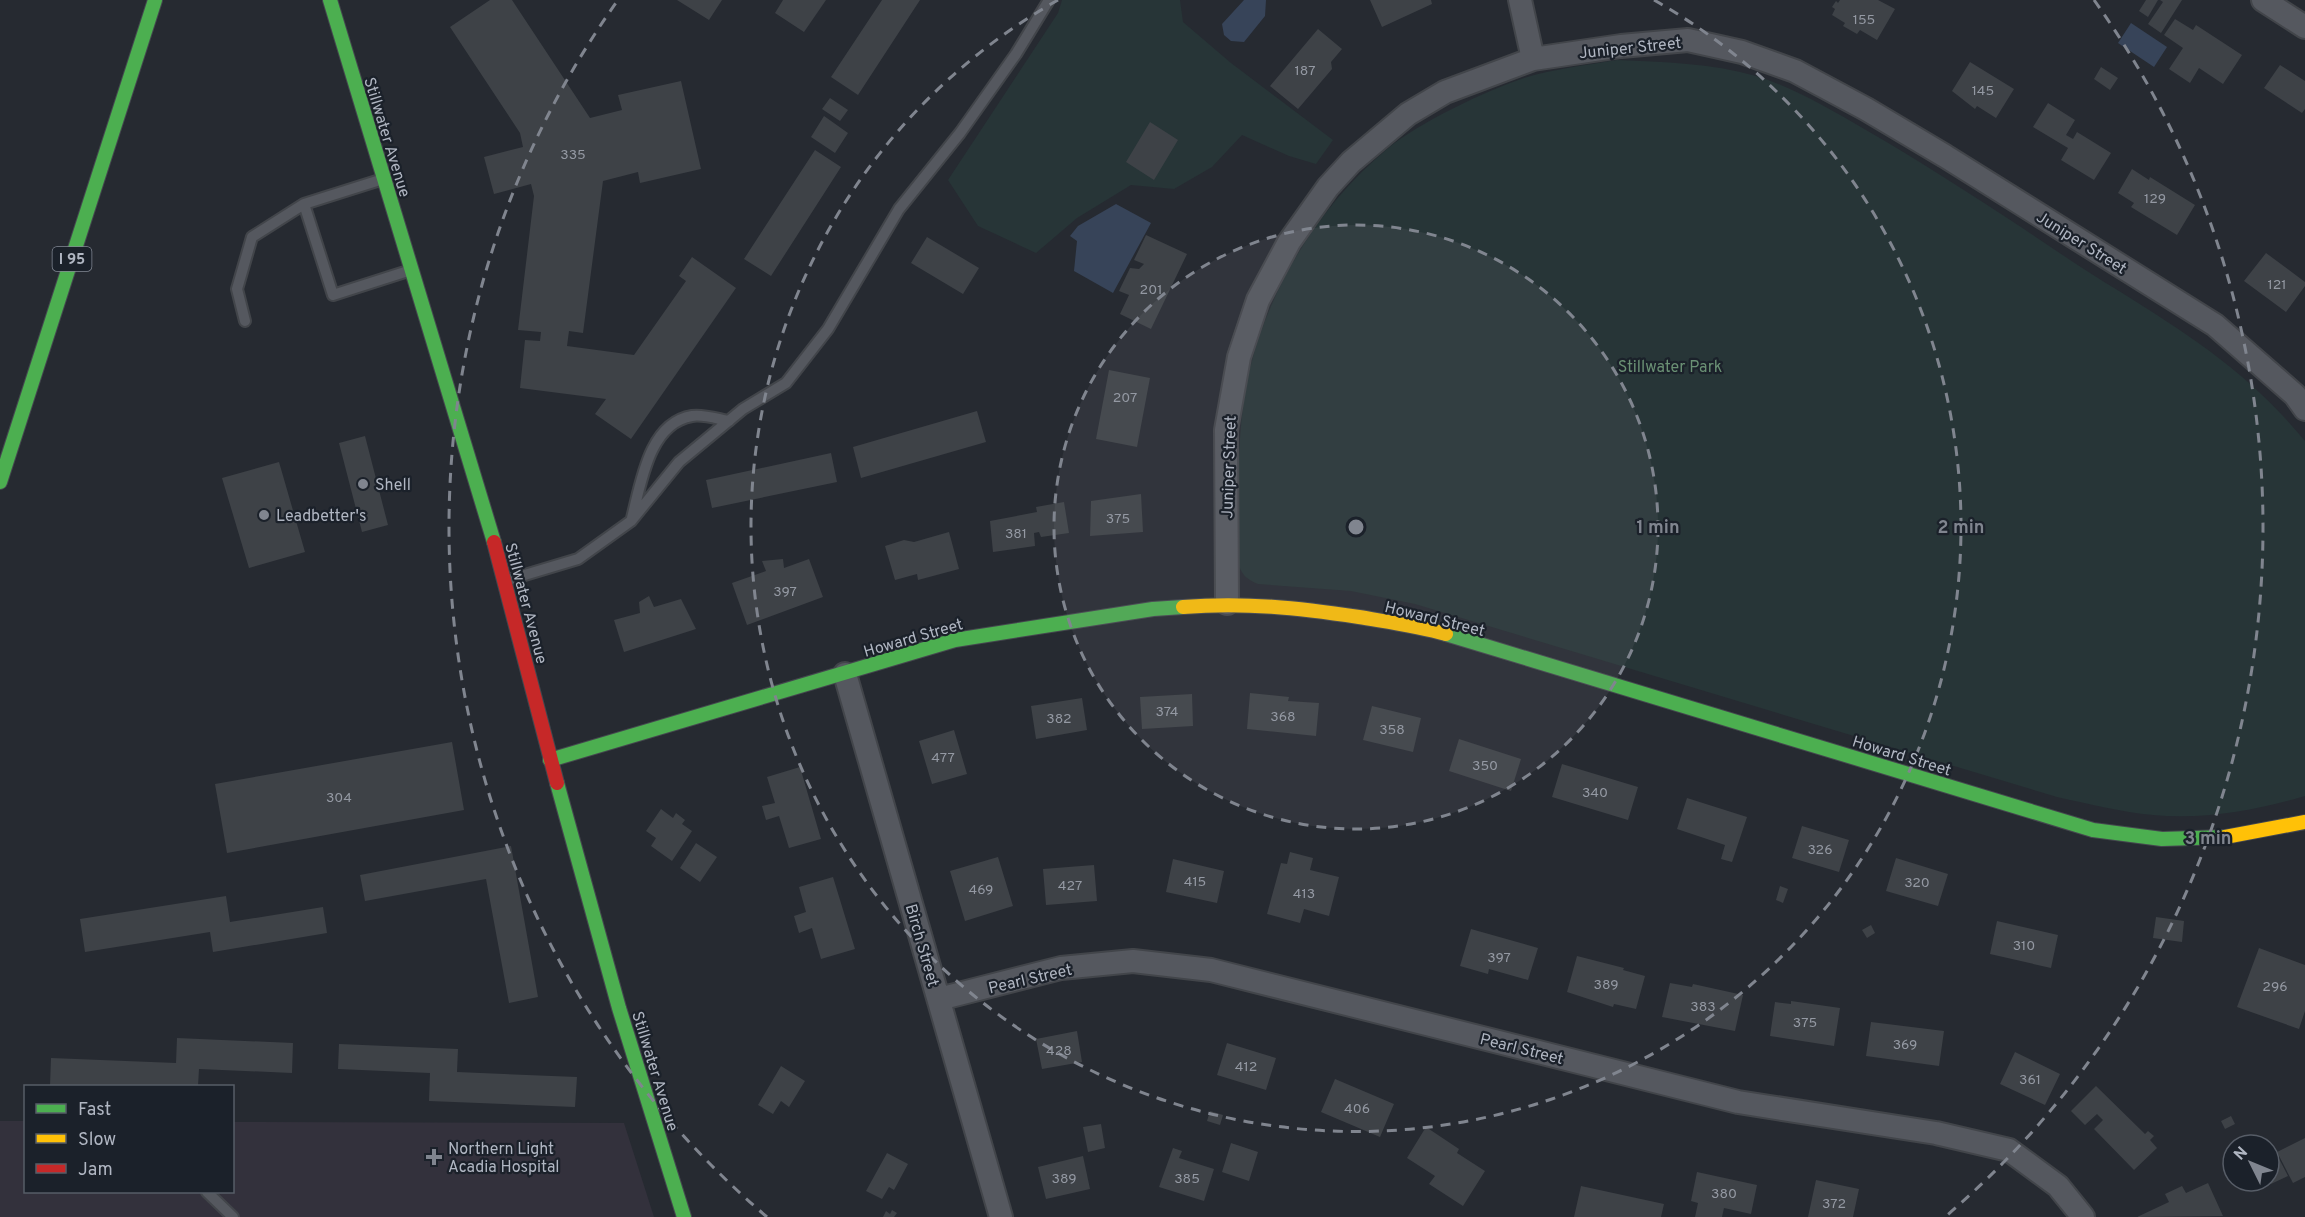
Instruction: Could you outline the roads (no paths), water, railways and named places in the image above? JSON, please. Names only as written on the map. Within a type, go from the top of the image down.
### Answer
[{"type":"main road","name":"I 95","points":[[0,482],[154,0]]},
{"type":"main road","name":"Stillwater Avenue","points":[[330,0],[505,580],[550,760],[619,1008],[684,1217]]},
{"type":"main road","name":"Howard Street","points":[[550,760],[955,640],[1153,609],[1227,603],[1320,611],[1441,633],[2093,830],[2163,839],[2220,837],[2305,822]]},
{"type":"street","points":[[1520,0],[1533,59]]},
{"type":"street","points":[[2263,0],[2305,27]]},
{"type":"street","name":"Juniper Street","points":[[1227,603],[1226,430],[1239,357],[1258,300],[1289,242],[1328,187],[1351,162],[1408,114],[1445,92],[1533,59],[1621,46],[1688,40],[1742,52],[1795,71],[1866,109],[1945,156],[2215,325],[2295,395],[2305,409]]},
{"type":"street","name":"Birch Street","points":[[845,674],[1000,1217]]},
{"type":"street","name":"Pearl Street","points":[[939,999],[1061,968],[1133,961],[1211,970],[1738,1102],[1936,1133],[2009,1150],[2058,1186],[2083,1217]]},
{"type":"lane","points":[[505,580],[578,560],[631,521],[679,462],[743,409],[786,383],[828,329],[899,209],[960,133],[1016,54],[1049,0]]},
{"type":"lane","points":[[245,321],[237,289],[252,237],[304,204],[384,179]]},
{"type":"lane","points":[[304,204],[333,295],[411,270]]},
{"type":"lane","points":[[631,521],[648,456],[670,424],[693,416],[729,421]]},
{"type":"lane","points":[[209,1193],[233,1217]]},
{"type":"water","points":[[1244,0],[1266,0],[1265,16],[1244,42],[1231,41],[1224,35],[1222,24]]},
{"type":"water","points":[[2131,23],[2167,47],[2154,67],[2118,43]]},
{"type":"water","points":[[1116,204],[1151,223],[1113,293],[1074,271],[1077,241],[1070,236],[1078,226]]},
{"type":"place","name":"Shell","points":[[363,484]]},
{"type":"place","name":"Leadbetter's","points":[[264,515]]},
{"type":"place","name":"Northern Light Acadia Hospital","points":[[434,1157]]},
{"type":"park label","name":"Stillwater Park","points":[[1670,366]]}]
